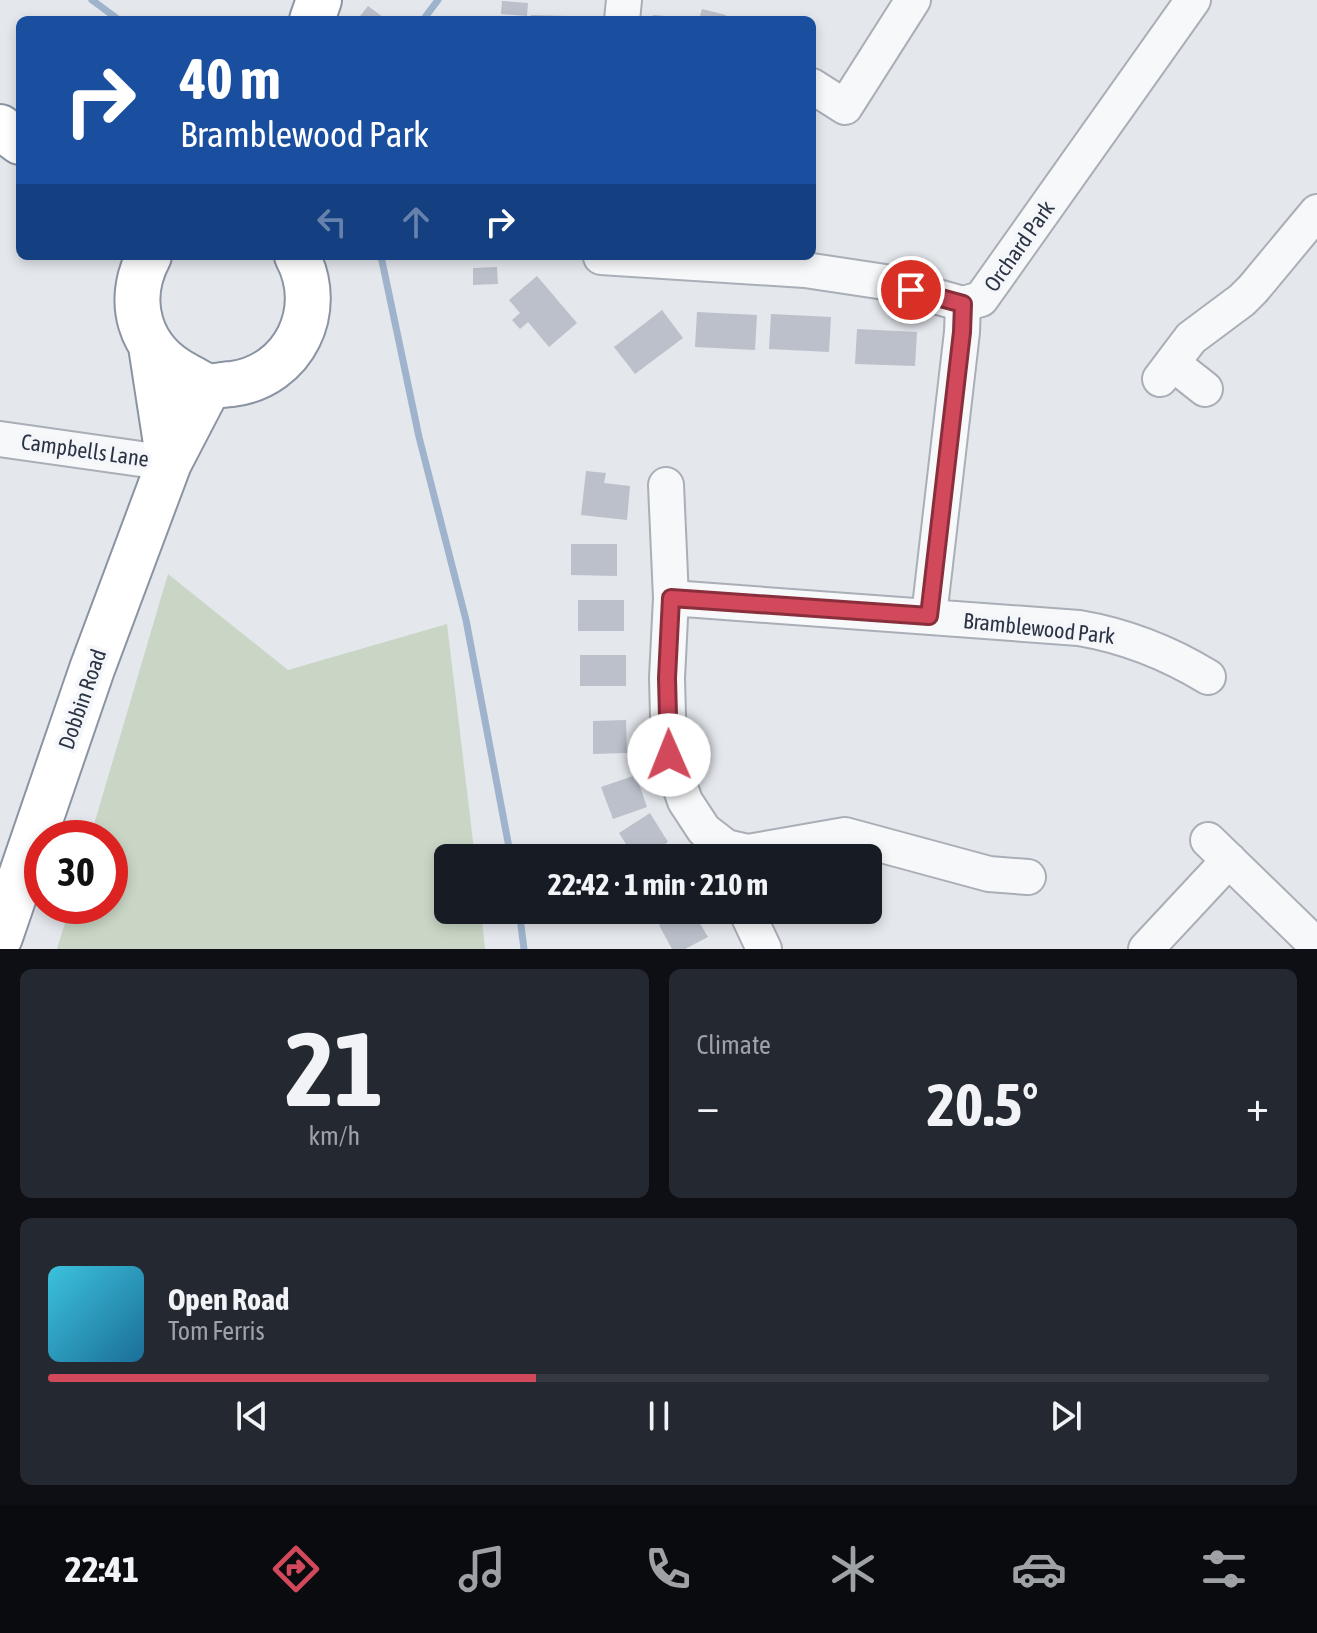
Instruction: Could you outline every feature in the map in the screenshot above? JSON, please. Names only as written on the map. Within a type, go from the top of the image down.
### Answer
[{"type":"highway","points":[[151,346],[168,366],[209,386],[246,382],[272,370],[292,351],[305,326],[310,298],[305,271],[299,260]]},
{"type":"highway","name":"Dobbin Road","points":[[136,265],[140,322],[151,346],[169,463]]},
{"type":"highway","name":"Dobbin Road","points":[[0,937],[92,669],[169,463],[209,386]]},
{"type":"street","points":[[816,89],[845,107],[913,0]]},
{"type":"street","name":"Orchard Park","points":[[929,616],[963,304],[981,299],[1193,0]]},
{"type":"street","points":[[1205,389],[1166,371],[1198,331],[1253,289],[1317,212]]},
{"type":"street","points":[[600,266],[805,270],[885,282],[963,304]]},
{"type":"street","name":"Campbells Lane","points":[[0,439],[169,463]]},
{"type":"street","points":[[666,485],[671,598],[667,678],[669,755],[685,801],[704,830],[722,844]]},
{"type":"street","name":"Bramblewood Park","points":[[671,598],[1079,628],[1120,635],[1181,661],[1208,677]]},
{"type":"street","points":[[801,844],[845,835],[878,844]]},
{"type":"street","points":[[882,845],[989,874],[1028,877]]},
{"type":"street","points":[[1146,949],[1219,850],[1317,946]]},
{"type":"street","points":[[752,924],[764,949]]},
{"type":"green space","points":[[168,574],[288,670],[447,624],[473,844],[434,844],[434,924],[482,924],[485,949],[57,949],[65,924],[128,924],[128,820],[95,820]]},
{"type":"building","points":[[502,1],[528,3],[527,16],[501,14]]},
{"type":"building","points":[[368,6],[382,16],[360,16]]},
{"type":"building","points":[[702,9],[726,15],[726,16],[700,16]]},
{"type":"building","points":[[497,267],[498,284],[473,285],[473,268]]},
{"type":"building","points":[[537,276],[577,323],[549,347],[528,322],[520,329],[512,320],[520,313],[509,300]]},
{"type":"building","points":[[662,310],[683,338],[635,374],[614,347]]},
{"type":"building","points":[[697,312],[757,315],[755,350],[695,347]]},
{"type":"building","points":[[771,314],[831,317],[829,352],[769,349]]},
{"type":"building","points":[[857,329],[917,332],[915,366],[855,364]]},
{"type":"building","points":[[586,471],[606,473],[604,483],[630,486],[627,520],[581,515]]},
{"type":"building","points":[[571,544],[617,544],[617,576],[571,575]]},
{"type":"building","points":[[578,600],[624,600],[624,631],[578,631]]},
{"type":"building","points":[[580,655],[626,655],[626,686],[580,686]]},
{"type":"building","points":[[626,720],[627,753],[593,754],[593,721]]},
{"type":"building","points":[[636,775],[647,807],[613,819],[601,787]]},
{"type":"building","points":[[650,813],[668,842],[626,844],[619,833]]},
{"type":"building","points":[[700,924],[708,937],[685,949],[672,949],[659,925]]},
{"type":"waterway","points":[[92,0],[114,16]]},
{"type":"waterway","points":[[426,16],[438,0]]},
{"type":"waterway","points":[[382,260],[419,437],[466,620],[508,844]]},
{"type":"waterway","points":[[521,924],[524,949]]},
{"type":"route","points":[[669,755],[667,678],[671,598],[929,616],[963,304],[911,290]]}]
